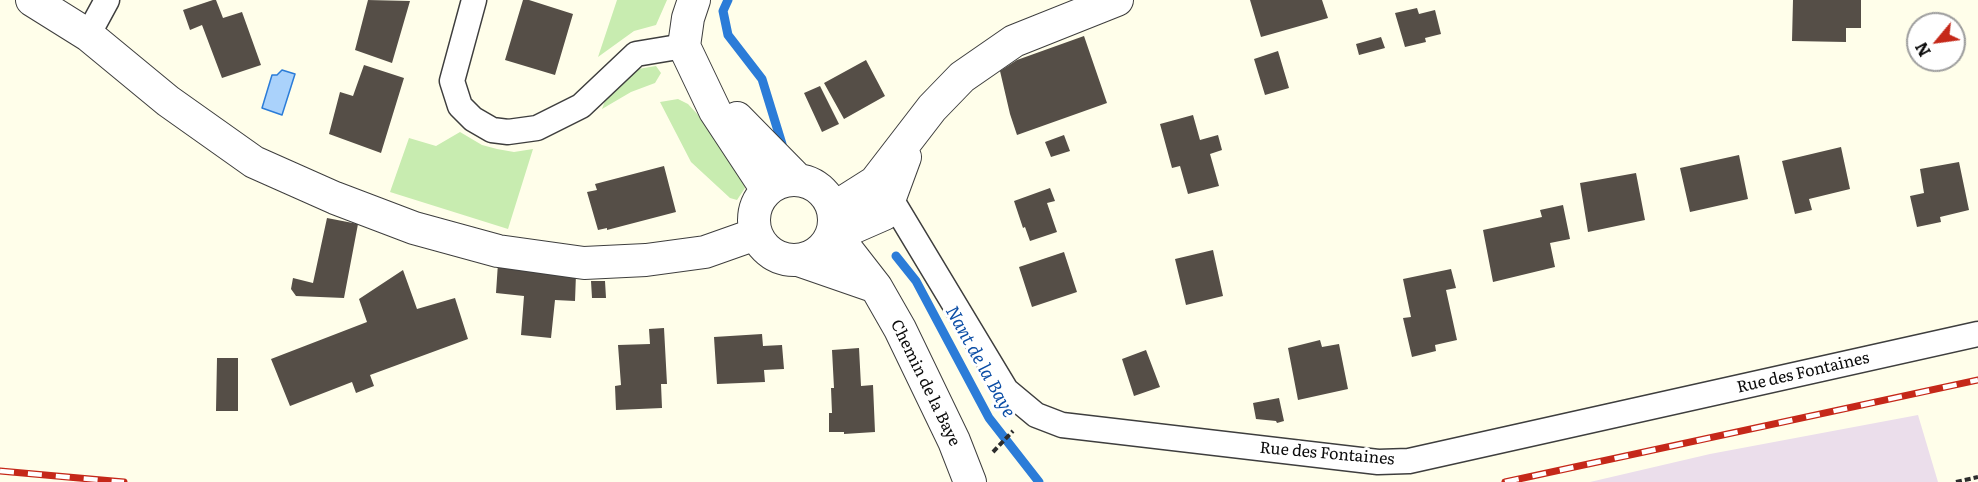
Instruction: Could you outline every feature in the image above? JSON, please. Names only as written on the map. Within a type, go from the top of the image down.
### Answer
[{"type":"street","points":[[32,0],[88,35],[168,101],[254,162],[335,198],[414,228],[498,251],[584,263],[646,260],[705,252],[756,234]]},
{"type":"street","points":[[88,35],[107,0]]},
{"type":"street","points":[[474,0],[452,81],[460,106],[473,119],[492,130],[508,132],[537,128],[581,106],[636,54],[684,46]]},
{"type":"street","points":[[694,0],[688,18],[684,46],[715,111],[767,190]]},
{"type":"street","points":[[832,224],[826,195],[809,182],[798,180],[776,183],[759,200],[754,211],[756,234],[763,246],[785,260],[811,257],[823,249],[832,224],[853,197],[875,182],[932,108],[962,77],[1014,41],[1117,0]]},
{"type":"street","points":[[700,82],[798,180]]},
{"type":"street","name":"Chemin de la Baye","points":[[876,287],[874,246],[912,136]]},
{"type":"street","points":[[832,224],[852,228],[888,206]]},
{"type":"street","name":"Rue des Fontaines","points":[[888,206],[1006,390],[1036,415],[1062,425],[1378,462],[1408,461],[1978,334]]},
{"type":"street","name":"Chemin de la Baye","points":[[832,224],[848,251],[876,287],[954,441],[970,482]]},
{"type":"street","points":[[798,260],[876,287]]},
{"type":"path","points":[[992,453],[1012,432]]},
{"type":"path","points":[[1956,482],[1978,477]]},
{"type":"shaded area","points":[[1918,415],[1938,482],[1590,482],[1710,454]]},
{"type":"green space","points":[[617,0],[667,0],[656,25],[634,31],[598,57]]},
{"type":"green space","points":[[656,66],[661,73],[655,83],[631,92],[602,109],[605,101],[638,69]]},
{"type":"green space","points":[[678,99],[688,104],[712,130],[743,171],[745,188],[737,200],[730,198],[691,162],[660,102]]},
{"type":"green space","points":[[460,132],[482,145],[497,149],[514,152],[533,149],[508,229],[390,192],[409,138],[436,146]]},
{"type":"water","points":[[282,70],[295,74],[282,115],[262,108],[272,75],[277,75]]},
{"type":"building","points":[[216,0],[223,18],[242,12],[261,65],[222,78],[202,25],[190,30],[183,10]]},
{"type":"building","points":[[368,0],[410,1],[392,63],[355,50]]},
{"type":"building","points":[[523,0],[573,14],[555,75],[505,60]]},
{"type":"building","points":[[1250,0],[1322,0],[1328,18],[1261,37]]},
{"type":"building","points":[[1793,0],[1861,0],[1861,28],[1846,28],[1846,42],[1792,41]]},
{"type":"building","points":[[1417,8],[1419,14],[1435,10],[1441,34],[1425,38],[1426,42],[1405,47],[1395,13]]},
{"type":"building","points":[[1084,36],[1107,103],[1017,135],[1000,71],[1017,60]]},
{"type":"building","points":[[1381,37],[1385,48],[1359,55],[1356,44]]},
{"type":"building","points":[[1278,51],[1289,88],[1265,95],[1254,59]]},
{"type":"building","points":[[866,60],[885,96],[844,119],[824,83]]},
{"type":"building","points":[[364,65],[404,78],[381,153],[329,134],[340,92],[353,96]]},
{"type":"building","points":[[820,86],[839,124],[822,132],[804,93]]},
{"type":"building","points":[[1193,115],[1200,140],[1218,135],[1222,150],[1210,154],[1219,186],[1188,194],[1180,166],[1172,168],[1160,124]]},
{"type":"building","points":[[1064,135],[1070,151],[1051,157],[1045,142]]},
{"type":"building","points":[[1841,147],[1850,189],[1809,199],[1812,210],[1795,214],[1782,161]]},
{"type":"building","points":[[1739,155],[1748,199],[1690,212],[1680,168]]},
{"type":"building","points":[[1959,162],[1969,210],[1940,217],[1941,222],[1917,227],[1910,196],[1924,193],[1920,169]]},
{"type":"building","points":[[664,166],[676,212],[607,230],[607,228],[598,230],[587,192],[597,190],[595,184]]},
{"type":"building","points":[[1636,173],[1645,220],[1588,232],[1580,183]]},
{"type":"building","points":[[1050,188],[1055,201],[1047,203],[1057,232],[1030,241],[1014,201]]},
{"type":"building","points":[[1563,205],[1570,239],[1550,243],[1555,267],[1493,282],[1483,230],[1542,217],[1540,210]]},
{"type":"building","points":[[327,218],[358,224],[344,298],[296,296],[291,289],[293,278],[313,283]]},
{"type":"building","points":[[1213,250],[1223,296],[1186,305],[1175,259]]},
{"type":"building","points":[[1064,252],[1077,292],[1032,307],[1019,267]]},
{"type":"building","points":[[498,263],[545,274],[576,274],[575,301],[555,300],[551,338],[521,335],[524,296],[496,293]]},
{"type":"building","points":[[1451,269],[1456,288],[1446,290],[1457,340],[1435,345],[1436,351],[1412,357],[1403,318],[1411,317],[1403,279]]},
{"type":"building","points":[[403,270],[417,309],[455,298],[468,339],[370,375],[374,386],[356,393],[352,382],[290,406],[271,359],[367,322],[359,299]]},
{"type":"building","points":[[591,281],[605,281],[606,298],[592,298]]},
{"type":"building","points":[[664,328],[667,384],[661,384],[662,408],[616,410],[615,386],[621,385],[618,345],[650,344],[649,329]]},
{"type":"building","points":[[762,334],[763,346],[782,345],[784,369],[764,370],[765,382],[717,384],[714,337]]},
{"type":"building","points":[[1320,340],[1322,347],[1339,344],[1348,389],[1298,400],[1288,348]]},
{"type":"building","points":[[859,348],[861,386],[873,385],[875,432],[844,434],[844,432],[829,432],[829,413],[832,413],[831,388],[834,388],[832,350]]},
{"type":"building","points":[[1146,350],[1160,387],[1134,396],[1122,359]]},
{"type":"building","points":[[217,358],[238,358],[238,411],[216,411]]},
{"type":"building","points":[[1279,398],[1284,421],[1277,423],[1256,419],[1253,403]]},
{"type":"waterway","name":"Nant de la Baye","points":[[728,0],[723,11],[728,35],[762,79],[782,144]]},
{"type":"waterway","name":"Nant de la Baye","points":[[896,256],[916,281],[989,418],[1039,482]]},
{"type":"railway","points":[[1505,482],[1978,380]]},
{"type":"railway","points":[[0,471],[124,482]]}]
